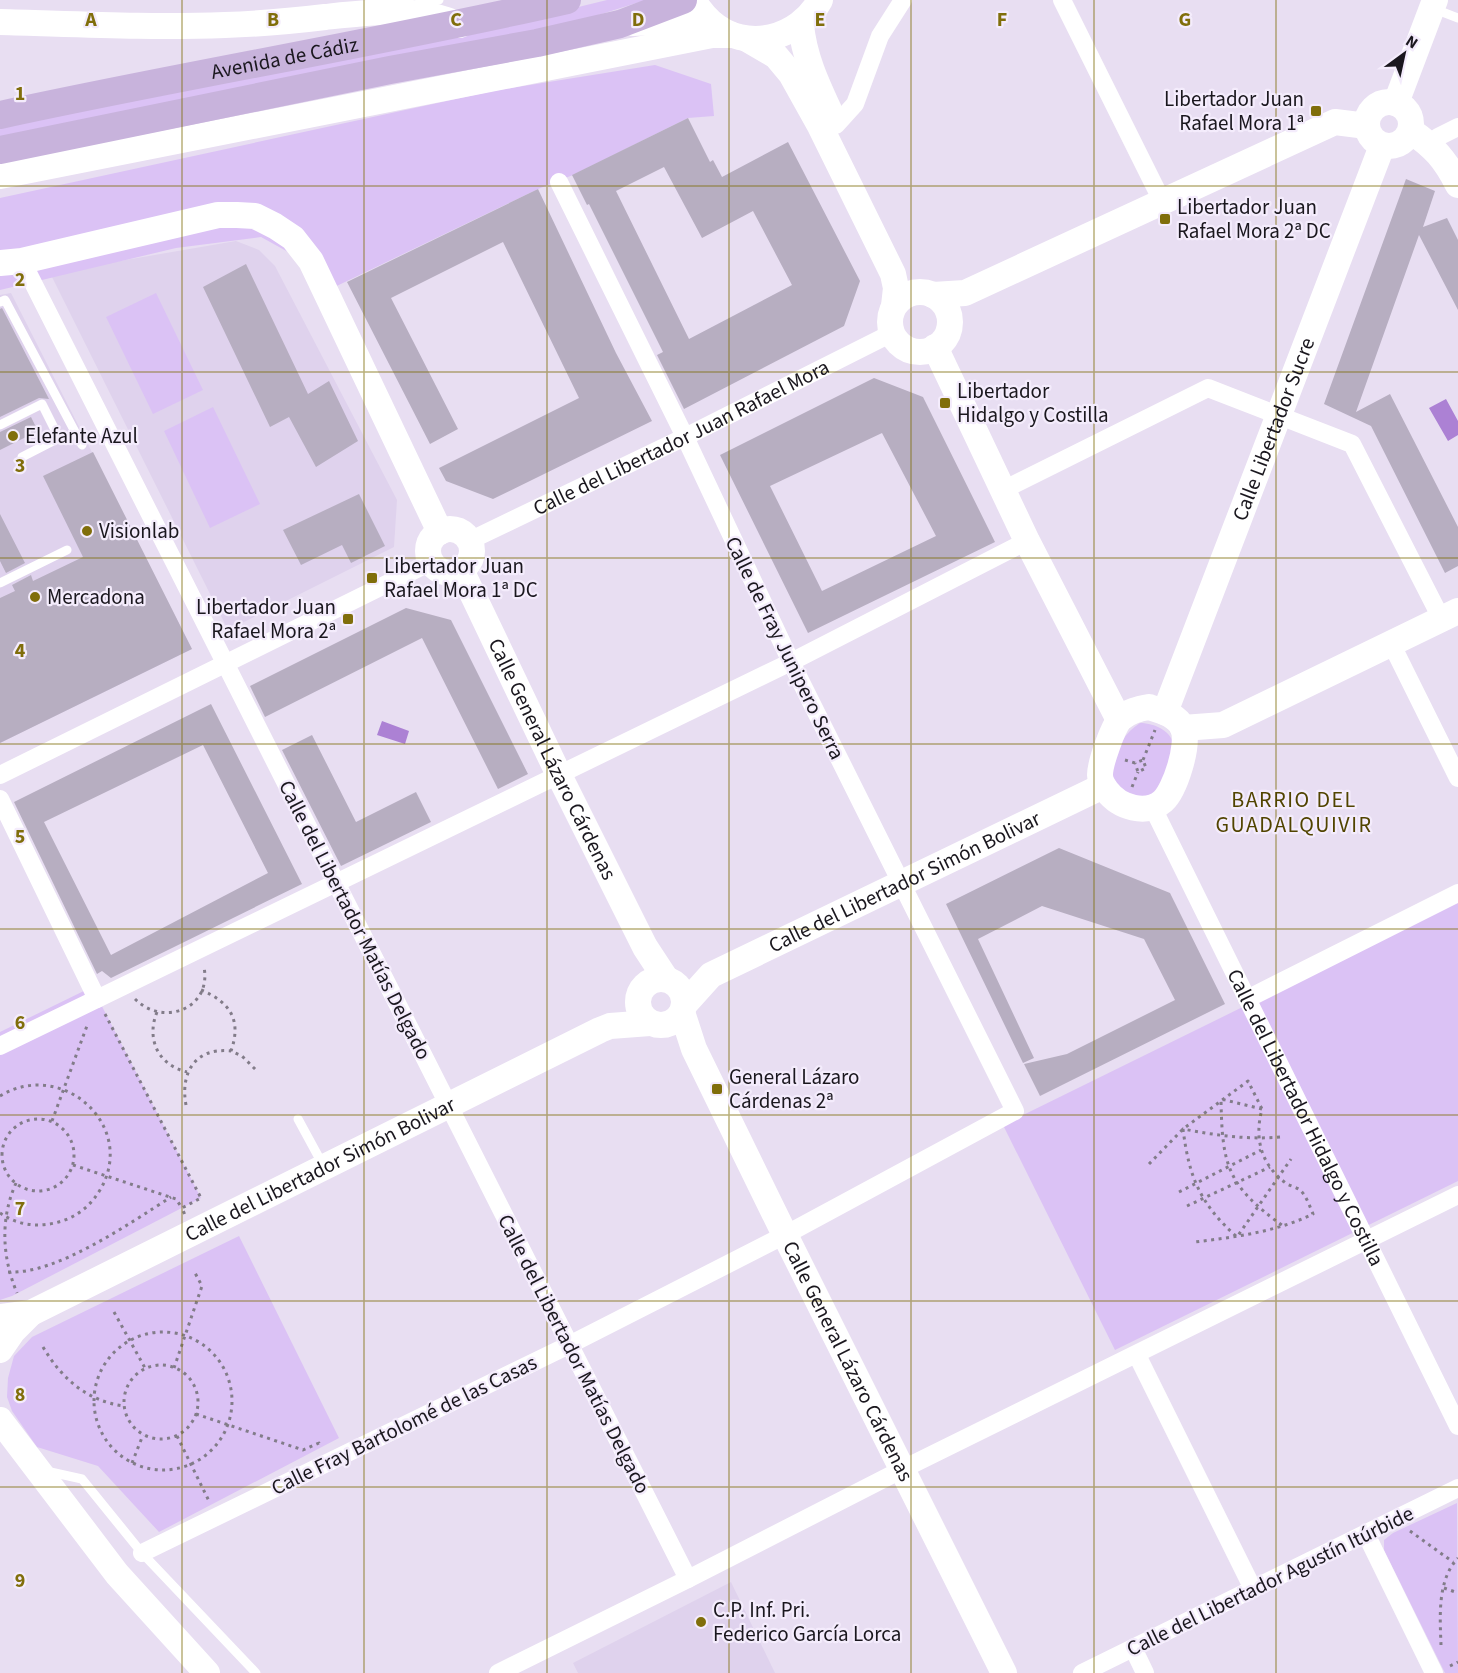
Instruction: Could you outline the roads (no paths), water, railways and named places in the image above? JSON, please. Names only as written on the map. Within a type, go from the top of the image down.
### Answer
[{"type":"main road","name":"Avenida de Cádiz","points":[[0,115],[460,25],[502,10],[567,0]]},
{"type":"main road","name":"Avenida de Cádiz","points":[[0,150],[390,70],[537,43],[620,24],[683,0]]},
{"type":"street","points":[[693,0],[710,22],[776,56],[791,74],[820,126],[893,274],[896,288],[890,324],[892,333],[898,341],[906,348],[915,351],[926,351],[935,347],[947,335],[955,305],[965,293]]},
{"type":"street","points":[[820,0],[801,25],[803,47],[816,82],[895,257],[906,276],[927,293],[941,300],[950,318]]},
{"type":"street","points":[[836,125],[855,104],[880,36],[903,0]]},
{"type":"street","points":[[1062,0],[1162,201]]},
{"type":"street","points":[[1396,103],[1434,4]]},
{"type":"street","points":[[0,22],[197,26],[386,11],[445,18],[460,25]]},
{"type":"street","name":"Avenida de Cádiz","points":[[620,24],[698,20],[710,22]]},
{"type":"street","name":"Avenida de Cádiz","points":[[0,176],[712,35],[763,39],[781,35],[801,25]]},
{"type":"street","name":"Avenida de Cádiz","points":[[291,118],[335,90],[390,70]]},
{"type":"street","points":[[1458,126],[1438,137],[1421,138],[1402,142],[1396,146],[1382,146],[1371,138],[1366,126],[1370,112],[1375,106],[1389,101],[1396,103],[1408,111],[1412,124],[1421,138],[1451,171],[1458,185]]},
{"type":"street","points":[[894,306],[905,295],[965,293],[1335,122],[1366,126]]},
{"type":"street","name":"Calle Libertador Sucre","points":[[1168,722],[1279,416],[1382,146]]},
{"type":"street","name":"Calle de Fray Junipero Serra","points":[[560,182],[791,662],[1016,1111]]},
{"type":"street","points":[[15,259],[218,215],[255,216],[275,226],[293,238],[311,261],[440,532]]},
{"type":"street","name":"Calle del Libertador Matías Delgado","points":[[15,259],[225,664],[688,1579]]},
{"type":"street","name":"Calle del Libertador Juan Rafael Mora","points":[[469,541],[892,333]]},
{"type":"street","points":[[935,347],[1027,541],[1119,720]]},
{"type":"street","points":[[1003,490],[1208,388],[1352,444],[1449,615],[1223,725],[1168,722]]},
{"type":"street","points":[[453,529],[465,535],[469,541],[472,554],[466,566],[461,570],[447,573],[431,562],[430,542],[440,532],[453,529]]},
{"type":"street","points":[[0,1046],[791,662],[1027,541]]},
{"type":"street","points":[[0,775],[431,562]]},
{"type":"street","name":"Calle General Lázaro Cárdenas","points":[[461,570],[559,775],[645,947],[655,985]]},
{"type":"street","points":[[1391,643],[1458,778]]},
{"type":"street","points":[[1149,707],[1168,722],[1185,741],[1184,754],[1164,801],[1153,808],[1135,809],[1119,803],[1102,786],[1100,776],[1101,766],[1119,720],[1133,710],[1149,707]]},
{"type":"street","name":"Calle del Libertador Simón Bolivar","points":[[0,1317],[194,1233],[610,1026],[655,985],[706,979],[1102,786]]},
{"type":"street","points":[[0,799],[97,999]]},
{"type":"street","name":"Calle del Libertador Hidalgo y Costilla","points":[[1153,808],[1458,1426]]},
{"type":"street","points":[[1247,999],[1458,892]]},
{"type":"street","name":"Calle del Libertador Simón Bolivar","points":[[610,1026],[670,1016],[706,979]]},
{"type":"street","points":[[655,985],[682,992],[670,1016],[640,1012],[655,985]]},
{"type":"street","name":"Calle General Lázaro Cárdenas","points":[[670,1016],[694,1049],[1004,1673]]},
{"type":"street","name":"Calle Fray Bartolomé de las Casas","points":[[142,1553],[569,1345],[785,1235],[1016,1111]]},
{"type":"street","points":[[498,1673],[1458,1195]]},
{"type":"street","name":"Calle del Libertador Simón Bolivar","points":[[0,1350],[13,1331],[24,1305]]},
{"type":"street","points":[[1137,1355],[1253,1589]]},
{"type":"street","points":[[0,1420],[117,1574],[207,1673]]},
{"type":"street","name":"Calle del Libertador Agustín Itúrbide","points":[[1082,1673],[1458,1488]]},
{"type":"street","points":[[1366,1534],[1442,1669]]},
{"type":"street","points":[[1132,1648],[1145,1673]]},
{"type":"lane","points":[[386,11],[439,0]]},
{"type":"lane","points":[[1434,4],[1458,18]]},
{"type":"lane","points":[[0,302],[5,300],[82,446]]},
{"type":"lane","points":[[0,424],[42,404],[59,438],[22,458]]},
{"type":"lane","points":[[0,583],[67,550]]},
{"type":"lane","points":[[298,1119],[324,1168]]},
{"type":"lane","points":[[36,1469],[82,1479],[142,1553],[256,1673]]},
{"type":"place","name":"Libertador Juan Rafael Mora 1ª","points":[[1316,111]]},
{"type":"place","name":"Libertador Juan Rafael Mora 2ª DC","points":[[1165,219]]},
{"type":"place","name":"Libertador Hidalgo y Costilla","points":[[945,403]]},
{"type":"place","name":"Elefante Azul","points":[[13,436]]},
{"type":"place","name":"Visionlab","points":[[87,531]]},
{"type":"place","name":"Libertador Juan Rafael Mora 1ª DC","points":[[372,578]]},
{"type":"place","name":"Mercadona","points":[[35,597]]},
{"type":"place","name":"Libertador Juan Rafael Mora 2ª","points":[[348,619]]},
{"type":"place","name":"General Lázaro Cárdenas 2ª","points":[[717,1089]]},
{"type":"place","name":"C.P. Inf. Pri. Federico García Lorca","points":[[701,1622]]},
{"type":"district","name":"BARRIO DEL GUADALQUIVIR","points":[[1294,812]]}]
